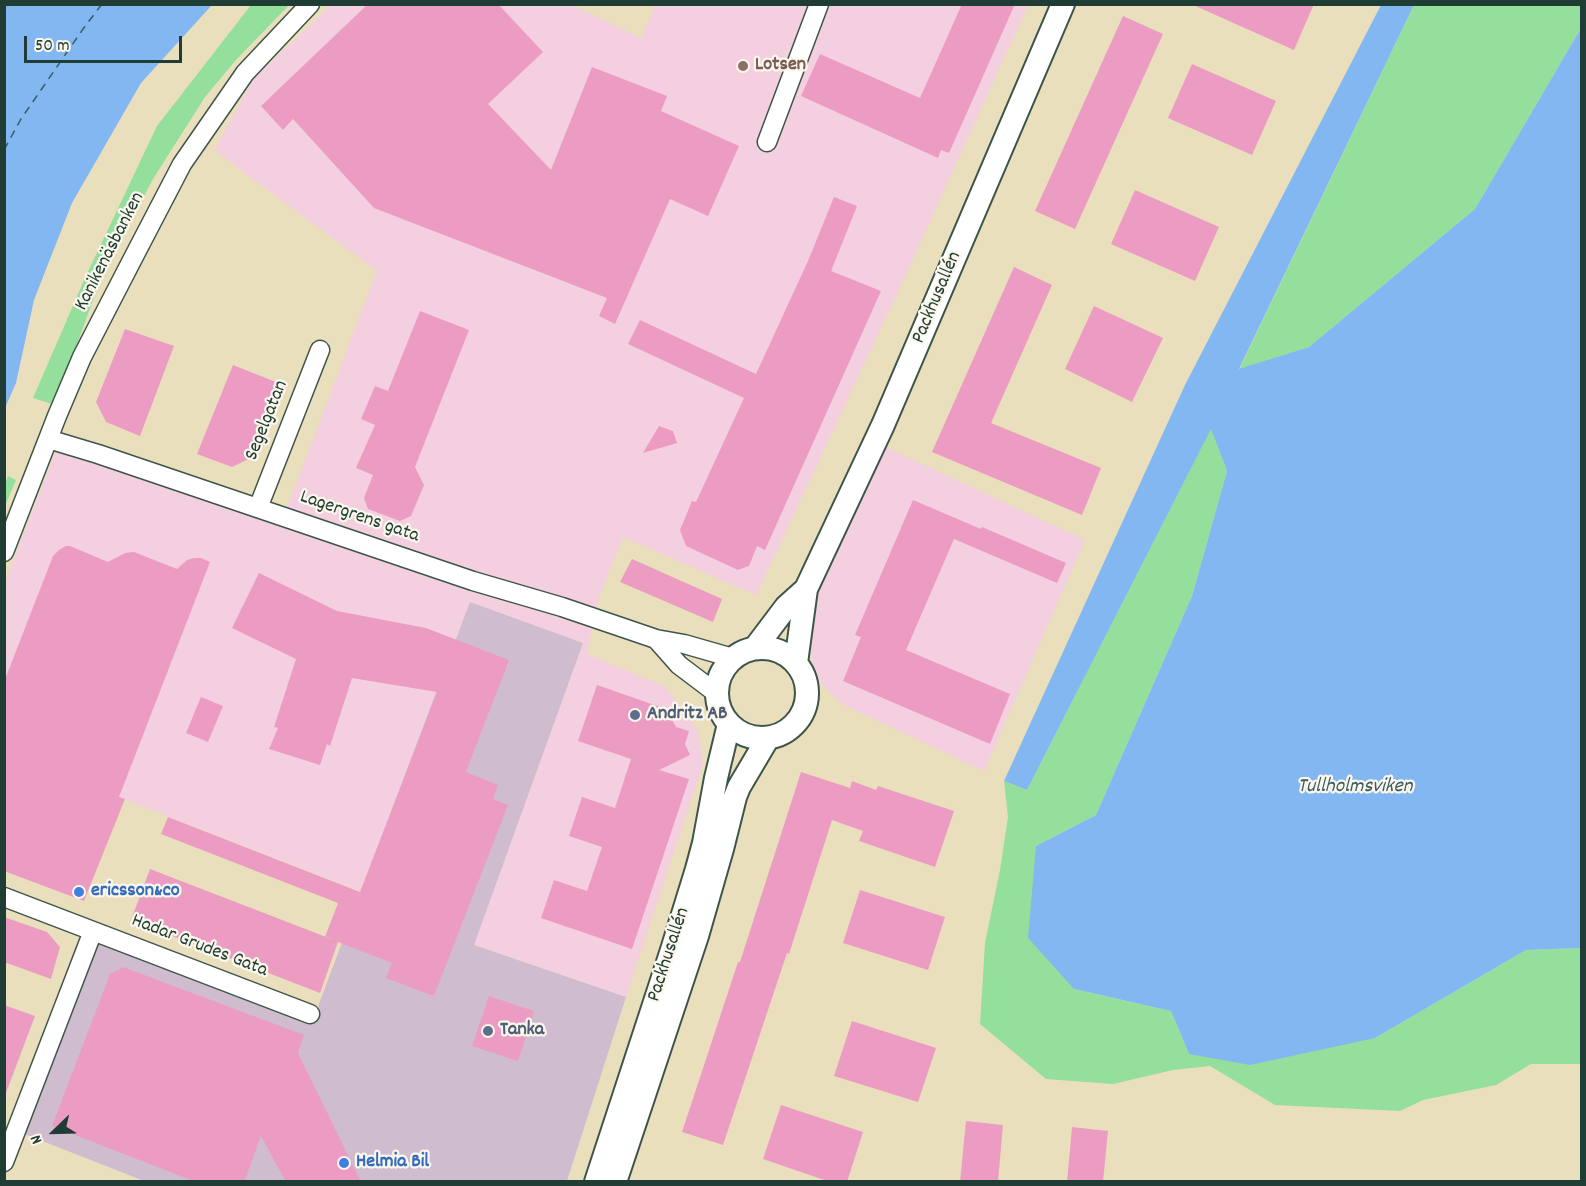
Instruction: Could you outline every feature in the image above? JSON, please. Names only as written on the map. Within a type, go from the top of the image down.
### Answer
[{"type":"street","name":"Kanikenäsbanken","points":[[4,552],[82,357],[182,164],[245,73],[310,4]]},
{"type":"street","points":[[767,142],[819,4]]},
{"type":"street","name":"Packhusallén","points":[[796,663],[806,589],[887,415],[1063,4]]},
{"type":"street","name":"Segelgatan","points":[[258,508],[320,350]]},
{"type":"street","name":"Lagergrens gata","points":[[48,439],[462,577],[656,639],[684,644],[733,658]]},
{"type":"street","name":"Packhusallén","points":[[755,648],[786,607],[806,589]]},
{"type":"street","points":[[656,639],[679,665],[716,693]]},
{"type":"street","points":[[755,648],[777,650],[788,655],[796,663],[807,683],[806,707],[800,718],[791,728],[768,738],[753,738],[740,733],[729,724],[722,715],[716,693],[718,680],[724,668],[743,651],[755,648]]},
{"type":"street","name":"Packhusallén","points":[[596,1182],[697,869],[729,724]]},
{"type":"street","name":"Packhusallén","points":[[615,1182],[697,936],[735,797],[739,786],[768,738]]},
{"type":"street","name":"Hadar Grudes Gata","points":[[4,897],[310,1014]]},
{"type":"street","points":[[4,1162],[93,931]]},
{"type":"shaded area","points":[[331,5],[572,5],[641,38],[655,5],[1028,5],[902,283],[756,595],[623,537],[599,597],[587,654],[666,687],[698,731],[703,764],[626,997],[474,945],[583,643],[425,724],[360,891],[5,753],[4,585],[57,448],[280,526],[377,271],[214,150],[254,78]]},
{"type":"shaded area","points":[[881,445],[1085,540],[984,771],[842,704],[818,681],[808,645],[814,591]]},
{"type":"shaded area","points":[[470,602],[583,643],[474,945],[626,997],[567,1181],[144,1181],[22,1133],[93,931],[317,1009]]},
{"type":"green space","points":[[251,5],[289,5],[236,60],[205,97],[153,179],[101,278],[55,405],[33,398],[85,278],[157,126]]},
{"type":"green space","points":[[1414,5],[1581,5],[1581,28],[1475,209],[1309,347],[1239,370]]},
{"type":"green space","points":[[1211,428],[1227,471],[1192,596],[1096,815],[1036,846],[1074,989],[1171,1011],[1189,1054],[1375,1038],[1526,950],[1581,948],[1581,1064],[1531,1064],[1496,1085],[1423,1100],[1400,1111],[1275,1105],[1210,1066],[1173,1070],[1113,1084],[1046,1079],[980,1024],[985,943],[1008,817],[1004,781],[1027,790]]},
{"type":"green space","points":[[8,476],[16,480],[5,506],[5,484]]},
{"type":"water","points":[[5,4],[212,5],[141,83],[72,203],[34,300],[16,383],[5,408]]},
{"type":"water","name":"Tullholmsviken","points":[[1381,5],[1414,5],[1239,369],[1309,347],[1475,209],[1581,28],[1581,948],[1526,950],[1375,1038],[1250,1065],[1189,1054],[1171,1011],[1074,989],[1028,938],[1036,846],[1096,815],[1192,596],[1227,471],[1211,429],[1027,790],[1004,781],[1185,385]]},
{"type":"building","points":[[368,4],[498,4],[543,52],[488,104],[551,170],[592,67],[667,96],[661,111],[739,146],[708,216],[670,199],[615,324],[599,316],[607,298],[374,208],[293,119],[283,130],[261,106]]},
{"type":"building","points":[[962,4],[1015,4],[949,153],[941,150],[938,158],[801,96],[820,54],[920,98]]},
{"type":"building","points":[[1191,4],[1314,4],[1294,50]]},
{"type":"building","points":[[1123,16],[1163,34],[1075,229],[1035,211]]},
{"type":"building","points":[[1192,64],[1276,101],[1252,155],[1168,118]]},
{"type":"building","points":[[1135,190],[1219,227],[1195,281],[1111,244]]},
{"type":"building","points":[[834,197],[857,206],[831,271],[881,291],[765,550],[757,546],[749,566],[738,570],[686,546],[680,530],[692,501],[696,502],[744,398],[628,344],[640,320],[756,374],[808,261]]},
{"type":"building","points":[[1014,267],[1052,285],[991,423],[1101,468],[1082,515],[932,452]]},
{"type":"building","points":[[1094,306],[1163,338],[1132,402],[1065,369]]},
{"type":"building","points":[[420,311],[469,330],[415,467],[424,485],[411,516],[400,521],[368,509],[364,498],[373,475],[356,468],[375,425],[361,419],[375,386],[388,391]]},
{"type":"building","points":[[125,329],[174,346],[140,436],[106,422],[96,402]]},
{"type":"building","points":[[233,365],[281,384],[255,456],[232,467],[197,454]]},
{"type":"building","points":[[659,426],[673,431],[677,443],[643,453]]},
{"type":"building","points":[[913,500],[1066,563],[1057,583],[954,539],[906,650],[1010,694],[990,744],[843,681],[861,637],[855,635]]},
{"type":"building","points":[[66,546],[108,562],[125,553],[134,552],[177,569],[187,560],[194,558],[210,562],[119,797],[125,799],[84,901],[4,871],[4,682],[53,556]]},
{"type":"building","points":[[632,559],[722,599],[713,622],[620,582]]},
{"type":"building","points":[[259,573],[337,611],[426,628],[509,660],[466,772],[498,785],[493,799],[508,805],[434,996],[386,978],[392,963],[338,942],[320,993],[131,920],[150,869],[325,937],[338,903],[161,834],[168,817],[360,892],[437,692],[352,678],[330,746],[327,744],[320,765],[269,749],[278,728],[274,727],[296,659],[232,628]]},
{"type":"building","points":[[597,685],[666,709],[676,727],[689,731],[685,744],[690,755],[659,770],[689,779],[632,949],[541,918],[554,880],[587,891],[602,847],[569,836],[582,797],[615,808],[631,759],[578,741]]},
{"type":"building","points":[[201,697],[223,706],[208,742],[186,733]]},
{"type":"building","points":[[801,772],[850,788],[852,781],[876,790],[878,786],[954,811],[935,867],[859,841],[863,831],[832,820],[789,954],[787,953],[723,1145],[682,1132]]},
{"type":"building","points":[[860,890],[945,917],[928,970],[843,943]]},
{"type":"building","points":[[4,917],[47,932],[60,947],[51,979],[4,962]]},
{"type":"building","points":[[123,967],[304,1035],[298,1053],[361,1182],[286,1182],[261,1136],[244,1182],[196,1182],[52,1126],[110,974]]},
{"type":"building","points":[[489,996],[534,1011],[518,1061],[472,1046]]},
{"type":"building","points":[[4,1005],[35,1016],[6,1093],[4,1093]]},
{"type":"building","points":[[852,1021],[936,1048],[918,1102],[834,1076]]},
{"type":"building","points":[[781,1105],[863,1132],[847,1182],[830,1182],[763,1159]]},
{"type":"building","points":[[966,1121],[1003,1125],[998,1182],[960,1182]]},
{"type":"building","points":[[1072,1127],[1108,1131],[1103,1182],[1067,1182]]},
{"type":"ferry route","points":[[4,150],[21,119],[102,4]]},
{"type":"place","name":"Lotsen","points":[[743,66]]},
{"type":"place","name":"Andritz AB","points":[[635,715]]},
{"type":"place","name":"ericsson&co","points":[[79,892]]},
{"type":"place","name":"Tanka","points":[[488,1031]]},
{"type":"place","name":"Helmia Bil","points":[[344,1163]]}]
